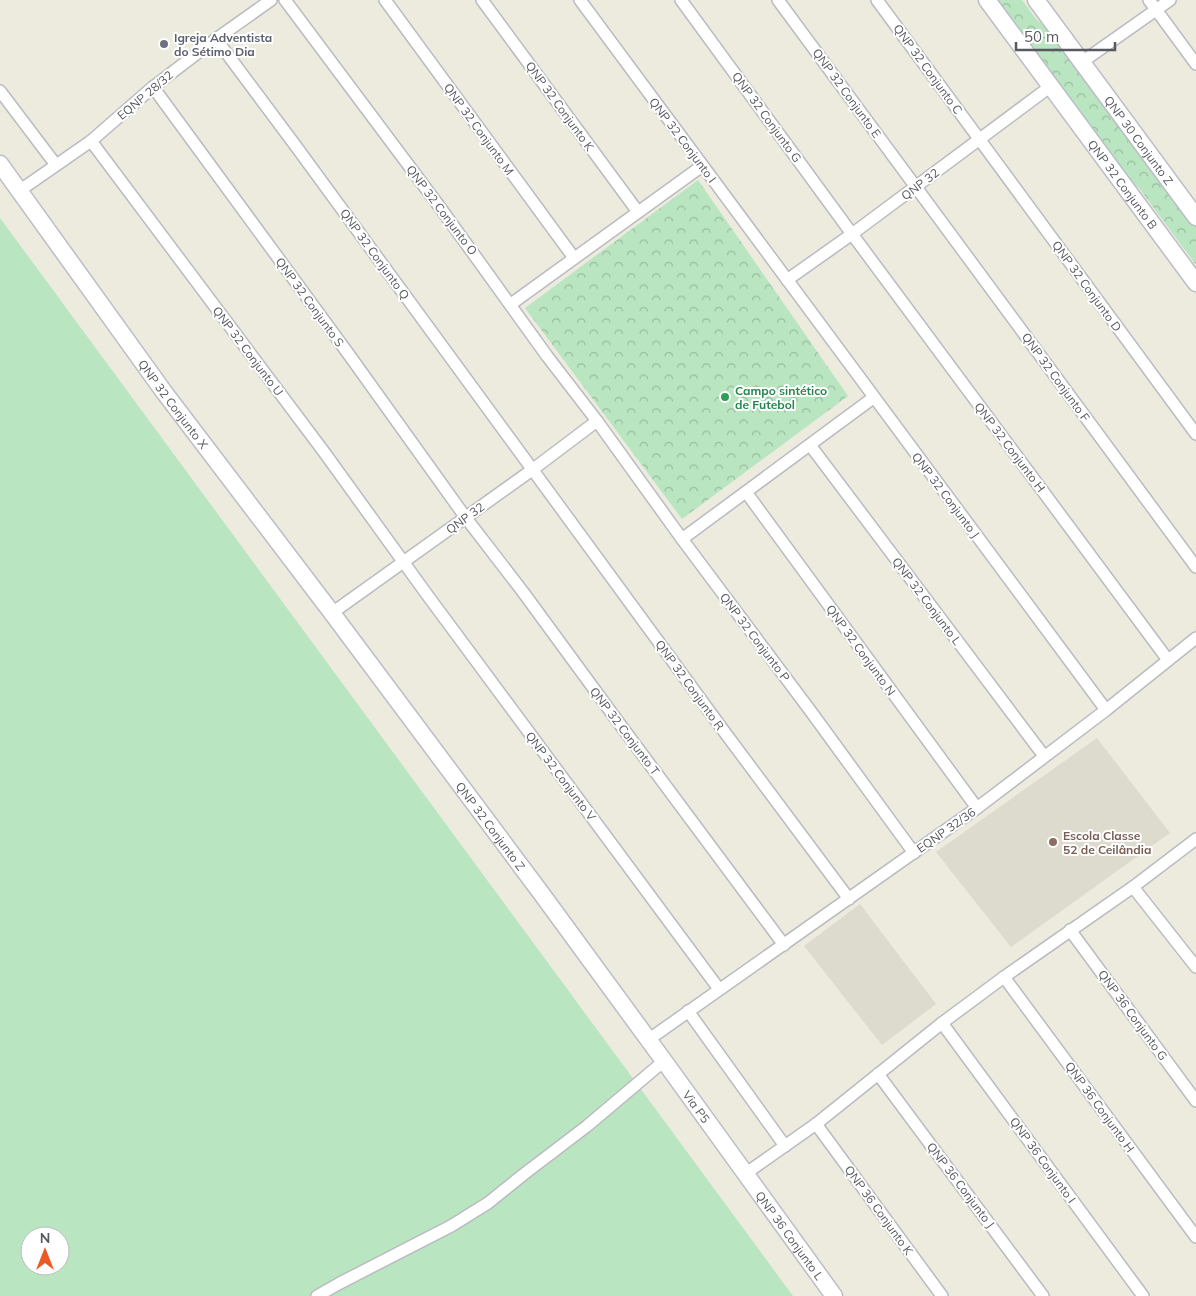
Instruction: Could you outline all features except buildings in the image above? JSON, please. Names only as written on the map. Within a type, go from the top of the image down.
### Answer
[{"type":"street","name":"EQNP 28/32","points":[[19,191],[91,141],[153,87],[216,39],[272,0]]},
{"type":"street","name":"QNP 32 Conjunto O","points":[[285,0],[597,422]]},
{"type":"street","name":"QNP 32 Conjunto M","points":[[385,0],[574,258]]},
{"type":"street","name":"QNP 32 Conjunto K","points":[[482,0],[638,212]]},
{"type":"street","name":"QNP 32 Conjunto I","points":[[580,0],[787,280]]},
{"type":"street","name":"QNP 32 Conjunto G","points":[[681,0],[852,234]]},
{"type":"street","name":"QNP 32 Conjunto E","points":[[778,0],[916,187]]},
{"type":"street","name":"QNP 32 Conjunto C","points":[[877,0],[979,139]]},
{"type":"street","name":"QNP 32 Conjunto B","points":[[988,0],[1196,283]]},
{"type":"street","name":"QNP 30 Conjunto Z","points":[[1036,0],[1196,217]]},
{"type":"street","points":[[1148,0],[1196,64]]},
{"type":"street","points":[[1082,62],[1170,0]]},
{"type":"street","name":"QNP 32 Conjunto Q","points":[[216,39],[532,470]]},
{"type":"street","name":"QNP 32","points":[[787,280],[1051,86]]},
{"type":"street","name":"QNP 32 Conjunto S","points":[[153,87],[466,518]]},
{"type":"street","points":[[0,91],[56,165]]},
{"type":"street","name":"QNP 32 Conjunto D","points":[[979,139],[1196,434]]},
{"type":"street","name":"QNP 32 Conjunto U","points":[[91,141],[404,562]]},
{"type":"street","points":[[0,164],[19,191]]},
{"type":"street","points":[[511,304],[702,166]]},
{"type":"street","name":"QNP 32 Conjunto F","points":[[916,187],[1196,567]]},
{"type":"street","name":"QNP 32 Conjunto X","points":[[19,191],[164,392],[332,613]]},
{"type":"street","name":"QNP 32 Conjunto H","points":[[852,234],[1168,660]]},
{"type":"street","name":"QNP 32 Conjunto J","points":[[787,280],[1106,710]]},
{"type":"street","points":[[682,540],[873,398]]},
{"type":"street","name":"QNP 32","points":[[332,613],[597,422]]},
{"type":"street","name":"QNP 32 Conjunto P","points":[[597,422],[682,540],[812,712],[914,852]]},
{"type":"street","name":"QNP 32 Conjunto L","points":[[810,445],[1044,756]]},
{"type":"street","name":"QNP 32 Conjunto R","points":[[532,470],[849,899]]},
{"type":"street","name":"QNP 32 Conjunto N","points":[[746,492],[977,808]]},
{"type":"street","name":"QNP 32 Conjunto T","points":[[466,518],[523,592],[784,945]]},
{"type":"street","name":"QNP 32 Conjunto V","points":[[404,562],[719,989]]},
{"type":"street","name":"QNP 32 Conjunto Z","points":[[332,613],[648,1040]]},
{"type":"street","name":"EQNP 32/36","points":[[648,1040],[977,808],[1106,710],[1196,638]]},
{"type":"street","points":[[745,1174],[816,1124],[1004,976],[1133,887],[1196,839]]},
{"type":"street","points":[[1133,887],[1196,967]]},
{"type":"street","name":"QNP 36 Conjunto G","points":[[1070,930],[1196,1101]]},
{"type":"street","name":"QNP 36 Conjunto H","points":[[1004,976],[1196,1237]]},
{"type":"street","points":[[688,1011],[785,1146]]},
{"type":"street","name":"QNP 36 Conjunto I","points":[[942,1023],[1143,1296]]},
{"type":"street","name":"Via P5","points":[[648,1040],[745,1174]]},
{"type":"street","points":[[317,1296],[451,1226],[488,1203],[587,1126],[664,1061]]},
{"type":"street","name":"QNP 36 Conjunto J","points":[[878,1074],[1043,1296]]},
{"type":"street","name":"QNP 36 Conjunto K","points":[[816,1124],[942,1296]]},
{"type":"street","name":"QNP 36 Conjunto L","points":[[745,1174],[834,1296]]},
{"type":"shaded area","name":"Escola Classe 52 de Ceilândia","points":[[1097,738],[1170,833],[1011,947],[936,852]]},
{"type":"shaded area","points":[[860,904],[936,1004],[882,1045],[804,946]]},
{"type":"green space","points":[[996,0],[1022,0],[1036,19],[1056,35],[1196,225],[1196,265],[1139,188],[1124,176]]},
{"type":"green space","points":[[698,180],[848,396],[682,519],[525,308]]},
{"type":"green space","points":[[0,218],[793,1296],[0,1296]]},
{"type":"place","name":"Igreja Adventista do Sétimo Dia","points":[[164,44]]},
{"type":"place","name":"Campo sintético de Futebol","points":[[725,397]]},
{"type":"place","name":"Escola Classe 52 de Ceilândia","points":[[1053,842]]}]
